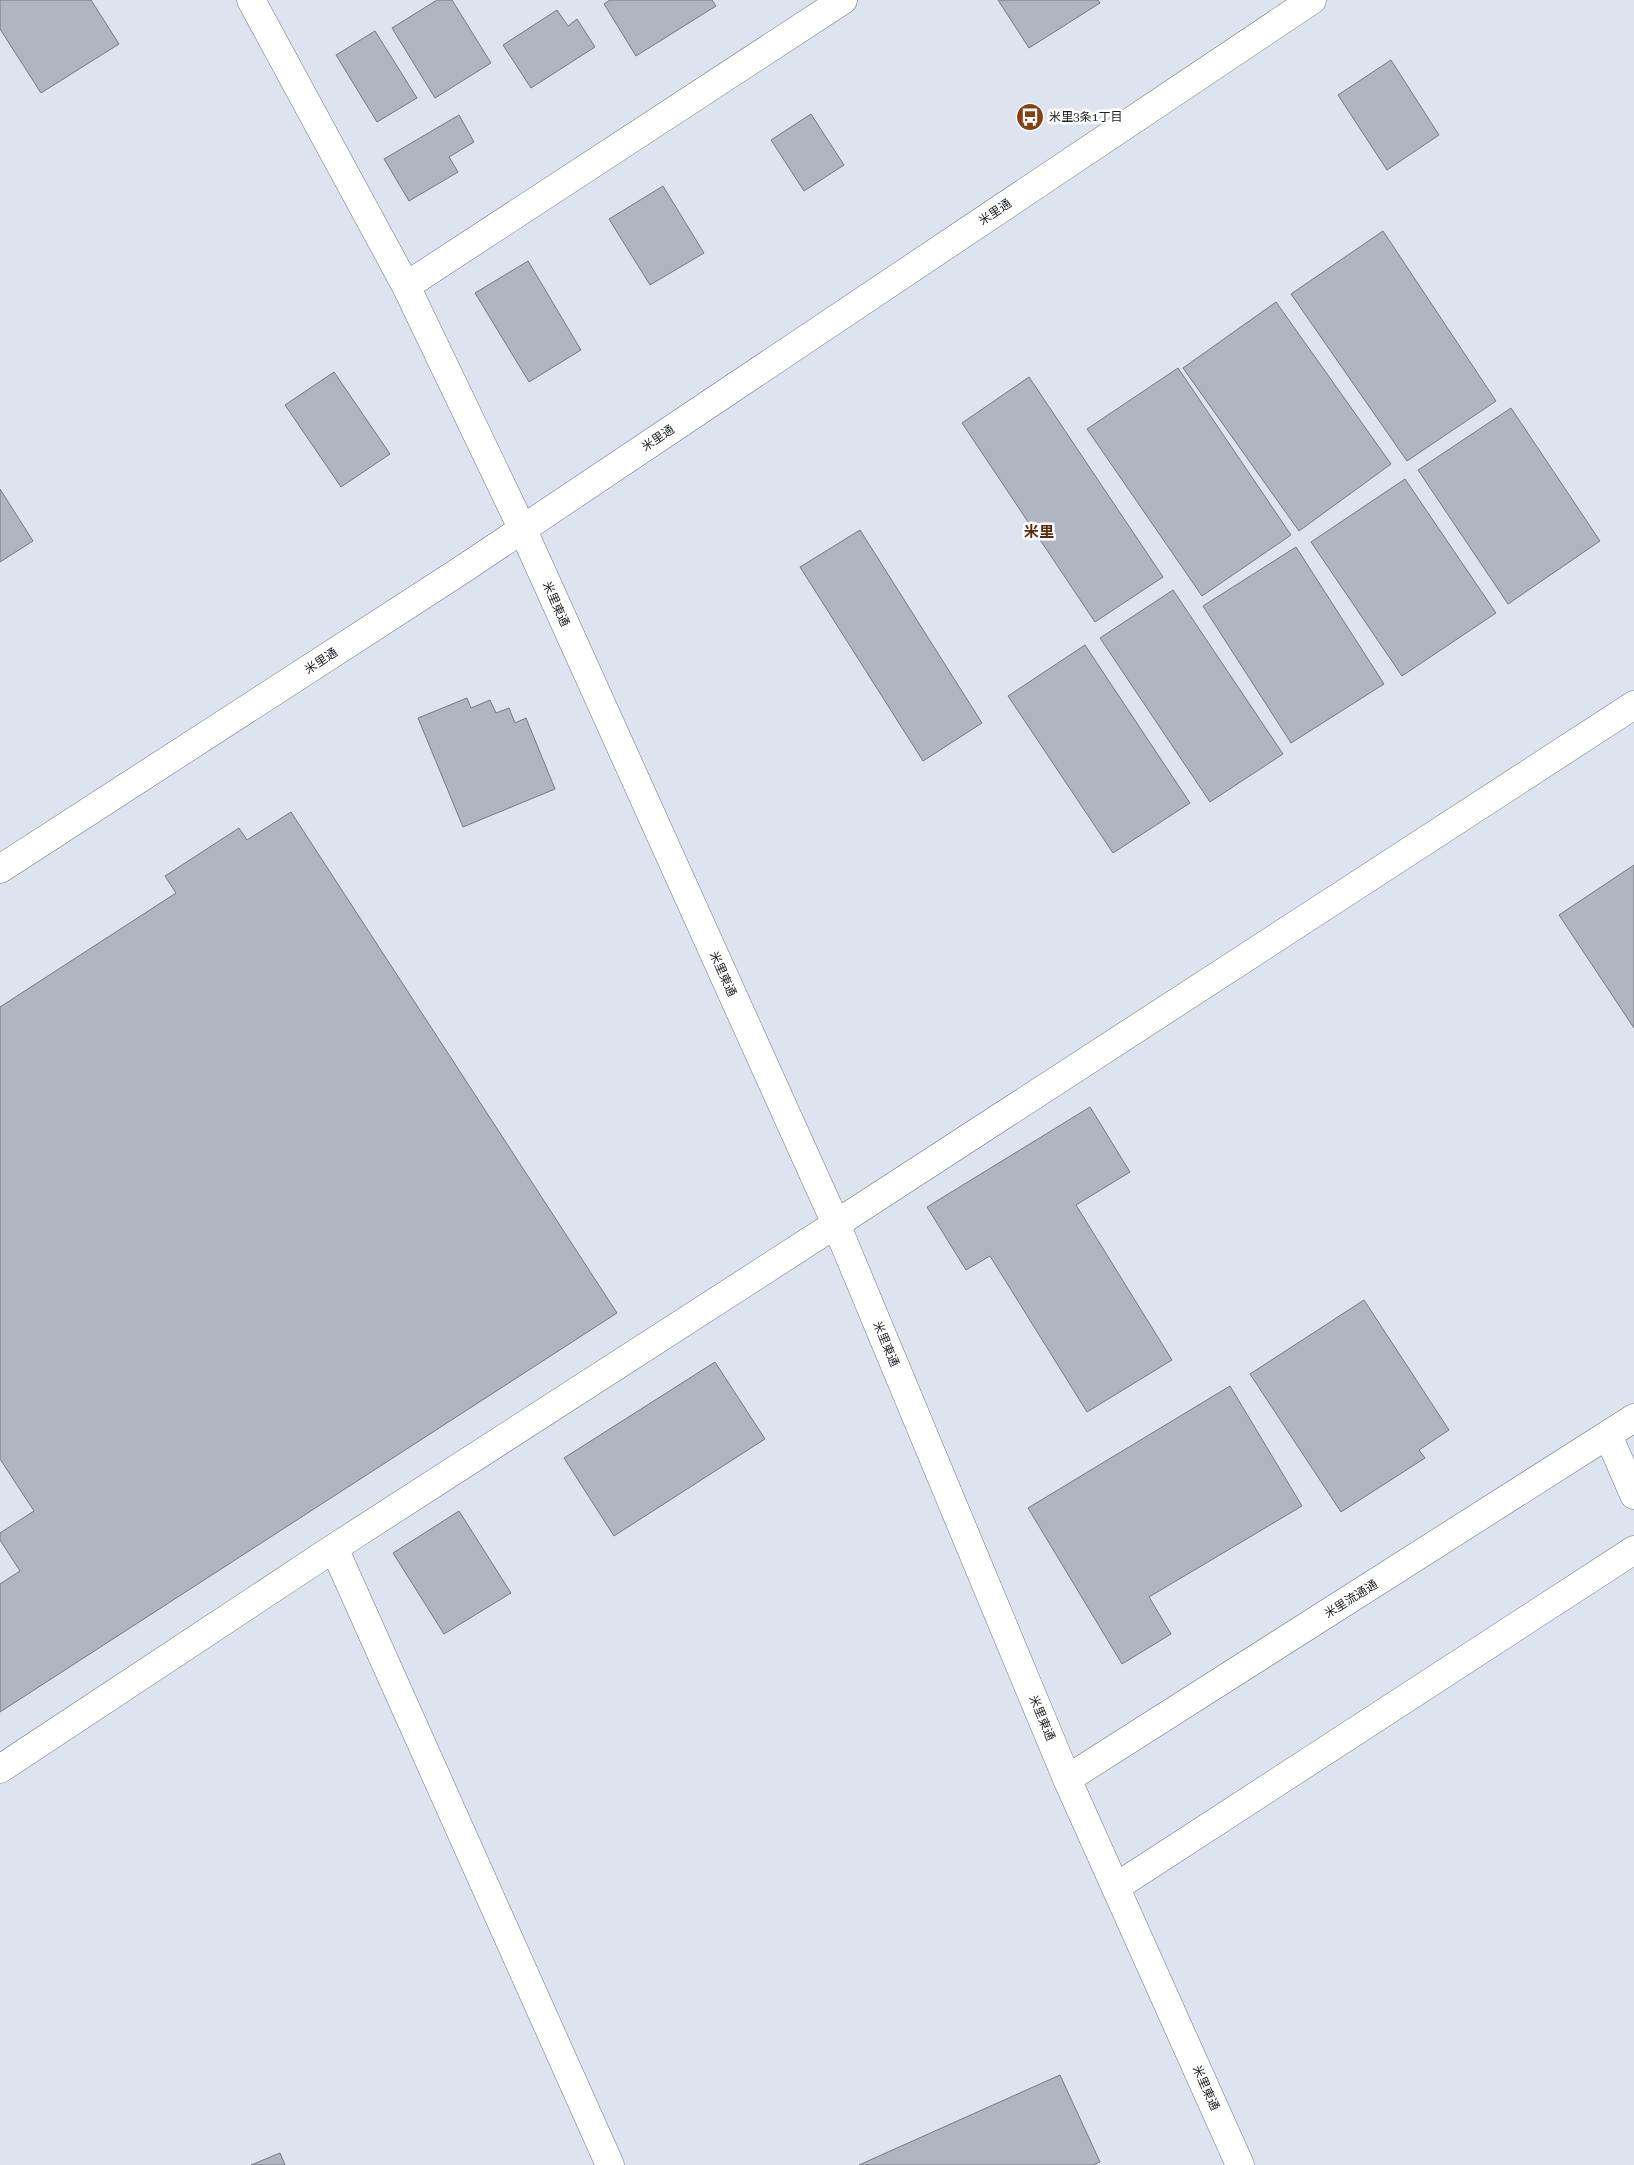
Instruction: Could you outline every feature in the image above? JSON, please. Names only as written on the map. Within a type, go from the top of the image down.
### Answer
[{"type":"street","points":[[406,286],[843,0]]},
{"type":"street","name":"米里通","points":[[0,869],[451,576],[1312,0]]},
{"type":"street","name":"米里東通","points":[[260,4],[406,286],[522,528],[836,1224],[1067,1779],[1240,2165]]},
{"type":"street","points":[[0,1769],[334,1548],[1634,705]]},
{"type":"street","name":"米里流通通","points":[[1067,1779],[1634,1418]]},
{"type":"street","points":[[1608,1435],[1634,1495]]},
{"type":"street","points":[[334,1548],[610,2165]]},
{"type":"street","points":[[1116,1887],[1634,1550]]},
{"type":"building","points":[[0,0],[91,0],[119,44],[41,93],[0,29]]},
{"type":"building","points":[[437,0],[452,0],[491,63],[435,98],[392,28]]},
{"type":"building","points":[[610,0],[712,0],[716,6],[636,56],[604,4]]},
{"type":"building","points":[[998,0],[1098,0],[1100,3],[1029,48]]},
{"type":"building","points":[[557,10],[568,26],[577,19],[595,47],[531,88],[503,45]]},
{"type":"building","points":[[375,31],[417,98],[377,122],[336,55]]},
{"type":"building","points":[[1391,60],[1439,135],[1387,170],[1338,95]]},
{"type":"building","points":[[811,114],[844,165],[804,191],[771,140]]},
{"type":"building","points":[[459,115],[474,142],[449,157],[458,172],[409,201],[384,159]]},
{"type":"building","points":[[663,186],[704,253],[650,285],[609,219]]},
{"type":"building","points":[[1383,231],[1496,401],[1407,461],[1291,294]]},
{"type":"building","points":[[528,261],[581,350],[529,382],[475,293]]},
{"type":"building","points":[[1276,302],[1391,464],[1299,531],[1183,368]]},
{"type":"building","points":[[1178,368],[1291,535],[1202,596],[1087,429]]},
{"type":"building","points":[[334,372],[390,454],[341,487],[285,405]]},
{"type":"building","points":[[1029,377],[1163,577],[1095,622],[962,423]]},
{"type":"building","points":[[1511,408],[1600,541],[1508,604],[1418,470]]},
{"type":"building","points":[[1405,479],[1496,613],[1402,676],[1311,542]]},
{"type":"building","points":[[0,489],[33,541],[0,562]]},
{"type":"building","points":[[860,530],[982,723],[923,761],[800,567]]},
{"type":"building","points":[[1296,547],[1384,684],[1291,743],[1203,606]]},
{"type":"building","points":[[1173,590],[1283,754],[1210,802],[1100,638]]},
{"type":"building","points":[[1085,645],[1190,803],[1113,853],[1008,696]]},
{"type":"building","points":[[467,698],[471,708],[490,700],[496,713],[509,708],[515,723],[526,718],[555,789],[463,827],[418,718]]},
{"type":"building","points":[[291,812],[617,1313],[0,1712],[0,1584],[20,1571],[0,1540],[0,1533],[34,1511],[0,1459],[0,1007],[176,893],[165,876],[239,828],[247,840]]},
{"type":"building","points":[[1634,865],[1634,1028],[1559,915]]},
{"type":"building","points":[[1090,1107],[1130,1172],[1076,1205],[1172,1360],[1087,1412],[990,1256],[966,1270],[927,1207]]},
{"type":"building","points":[[1364,1300],[1449,1430],[1419,1450],[1425,1458],[1341,1512],[1250,1374]]},
{"type":"building","points":[[715,1362],[765,1439],[614,1536],[564,1458]]},
{"type":"building","points":[[1230,1386],[1302,1506],[1149,1597],[1171,1634],[1122,1664],[1028,1508]]},
{"type":"building","points":[[459,1511],[511,1593],[444,1634],[393,1553]]},
{"type":"building","points":[[1060,2075],[1100,2162],[1093,2165],[859,2165]]},
{"type":"building","points":[[280,2153],[285,2165],[251,2165]]},
{"type":"place","name":"米里3条1丁目","points":[[1030,117]]},
{"type":"district","name":"米里","points":[[1039,532]]}]
